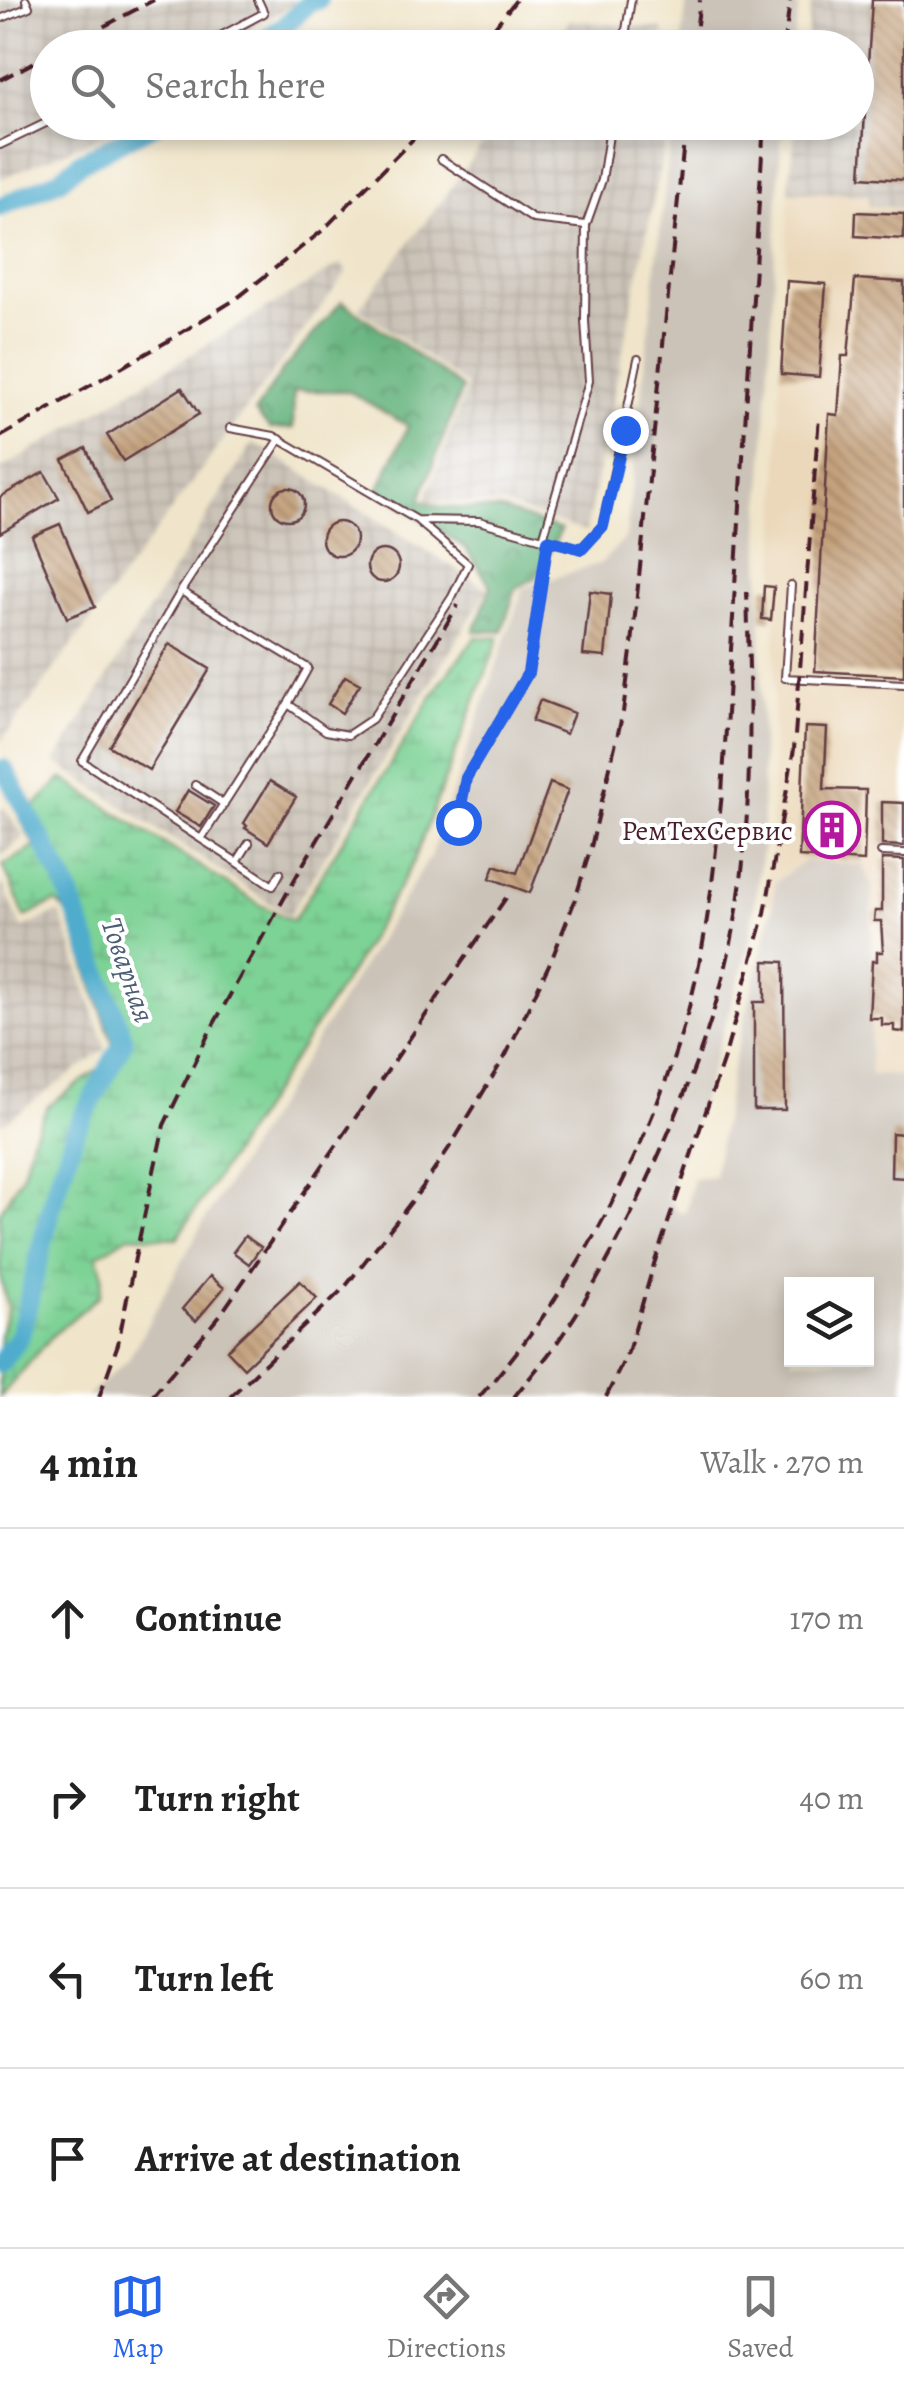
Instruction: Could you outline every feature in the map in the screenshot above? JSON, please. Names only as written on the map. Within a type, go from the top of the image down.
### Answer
[{"type":"lane","points":[[0,19],[29,7],[26,0]]},
{"type":"lane","points":[[232,30],[264,13],[258,0]]},
{"type":"lane","points":[[626,30],[631,0]]},
{"type":"lane","points":[[0,144],[30,130]]},
{"type":"lane","points":[[458,822],[466,778],[528,673],[546,539],[589,381],[584,321],[586,225],[602,180],[608,140]]},
{"type":"lane","points":[[441,159],[532,219],[586,225]]},
{"type":"lane","points":[[417,520],[479,521],[582,549],[603,526],[638,358]]},
{"type":"lane","points":[[230,428],[280,439],[417,520],[468,564],[452,597],[372,719],[348,735],[326,731],[288,704]]},
{"type":"lane","points":[[280,439],[182,591],[82,761],[273,886],[280,873]]},
{"type":"lane","points":[[791,585],[785,678],[904,684]]},
{"type":"lane","points":[[182,591],[308,668],[202,839]]},
{"type":"lane","points":[[196,785],[224,804]]},
{"type":"lane","points":[[237,862],[249,842]]},
{"type":"lane","points":[[881,852],[904,853]]},
{"type":"shaded area","points":[[0,0],[301,0],[250,30],[30,30],[30,140],[92,140],[0,179]]},
{"type":"shaded area","points":[[687,0],[800,0],[796,30],[683,30]]},
{"type":"shaded area","points":[[812,0],[904,0],[904,208],[869,206],[869,195],[789,191],[794,140],[874,140],[874,30],[808,30]]},
{"type":"shaded area","points":[[570,20],[663,30],[563,30]]},
{"type":"shaded area","points":[[485,140],[666,140],[586,532],[504,505],[425,501],[467,386],[359,308]]},
{"type":"shaded area","points":[[670,140],[781,140],[760,534],[763,845],[748,948],[705,1090],[666,1195],[679,1213],[686,1212],[693,1178],[714,1176],[731,1074],[776,882],[806,860],[862,865],[872,887],[870,1075],[904,1076],[904,1397],[86,1397],[128,1360],[200,1228],[431,855],[523,588],[601,563],[626,537]]},
{"type":"shaded area","points":[[789,191],[870,195],[869,206],[904,208],[904,1076],[870,1075],[872,887],[776,882],[773,905],[762,902],[771,853],[780,373]]},
{"type":"shaded area","points":[[342,263],[346,273],[0,743],[0,470]]},
{"type":"shaded area","points":[[253,442],[488,589],[289,916],[55,762]]},
{"type":"shaded area","points":[[4,808],[24,837],[0,857],[0,811]]},
{"type":"shaded area","points":[[0,878],[22,928],[60,912],[106,1049],[2,1124],[0,1119]]},
{"type":"green space","points":[[342,301],[462,388],[420,500],[441,507],[502,510],[561,530],[536,578],[516,588],[502,632],[474,631],[491,586],[465,548],[378,490],[408,426],[348,391],[294,391],[293,428],[270,429],[255,412],[282,371]]},
{"type":"green space","points":[[476,637],[499,638],[413,863],[349,974],[177,1238],[129,1236],[97,1256],[103,1275],[100,1295],[53,1335],[0,1397],[0,1336],[8,1308],[0,1276],[0,1212],[23,1173],[32,1139],[47,1107],[100,1068],[113,1044],[67,912],[56,902],[25,917],[3,865],[35,847],[21,820],[62,778],[257,903],[293,921],[441,682]]},
{"type":"building","points":[[872,0],[904,0],[904,180],[861,177],[863,140],[874,140],[874,30],[870,30]]},
{"type":"building","points":[[856,212],[904,214],[904,239],[855,236]]},
{"type":"building","points":[[855,279],[904,282],[904,676],[815,671],[829,414],[838,415],[842,356],[848,356]]},
{"type":"building","points":[[787,281],[826,284],[819,377],[781,374]]},
{"type":"building","points":[[182,388],[199,414],[123,461],[107,435]]},
{"type":"building","points":[[86,448],[111,501],[88,512],[63,460]]},
{"type":"building","points":[[44,472],[59,498],[0,533],[0,497]]},
{"type":"building","points":[[288,488],[299,493],[304,504],[299,515],[288,520],[277,515],[272,504],[277,493]]},
{"type":"building","points":[[339,522],[351,527],[356,539],[351,551],[339,556],[327,551],[322,539],[327,527]]},
{"type":"building","points":[[60,524],[95,607],[67,618],[32,536]]},
{"type":"building","points":[[383,550],[394,555],[399,566],[394,577],[383,582],[372,577],[367,566],[372,555]]},
{"type":"building","points":[[764,586],[774,587],[771,620],[762,619]]},
{"type":"building","points":[[590,591],[611,594],[605,657],[583,655]]},
{"type":"building","points":[[169,644],[210,669],[149,770],[109,746]]},
{"type":"building","points":[[345,676],[360,684],[342,713],[328,704]]},
{"type":"building","points":[[540,700],[574,713],[566,734],[532,721]]},
{"type":"building","name":"РемТехСервис","points":[[805,727],[827,728],[824,789],[866,790],[864,861],[799,857]]},
{"type":"building","points":[[270,781],[296,797],[268,843],[245,828],[244,823]]},
{"type":"building","points":[[550,783],[568,790],[530,893],[490,878],[495,865],[517,873]]},
{"type":"building","points":[[188,790],[214,806],[201,827],[175,812]]},
{"type":"building","points":[[882,802],[904,803],[904,846],[882,845]]},
{"type":"building","points":[[882,859],[904,860],[904,1032],[894,1031],[894,1025],[882,1025],[882,1018],[869,1018],[872,961],[877,961],[877,952],[883,952],[881,921],[874,921],[875,911],[882,911]]},
{"type":"building","points":[[765,961],[784,962],[785,1110],[754,1110],[754,1002],[765,1002]]},
{"type":"building","points":[[892,1133],[904,1134],[904,1178],[891,1177]]},
{"type":"building","points":[[245,1236],[261,1247],[249,1264],[233,1252]]},
{"type":"building","points":[[210,1276],[224,1288],[196,1321],[182,1309]]},
{"type":"building","points":[[300,1281],[317,1298],[244,1368],[227,1350]]},
{"type":"waterway","name":"Товарная","points":[[278,30],[310,2],[318,0]]},
{"type":"waterway","name":"Товарная","points":[[0,207],[59,180],[81,162],[124,140]]},
{"type":"waterway","name":"Товарная","points":[[0,1363],[20,1336],[54,1196],[75,1132],[124,1040],[64,881],[4,769]]},
{"type":"railway","points":[[97,30],[154,0]]},
{"type":"railway","points":[[492,30],[516,0]]},
{"type":"railway","points":[[696,30],[700,0]]},
{"type":"railway","points":[[786,30],[790,0]]},
{"type":"railway","points":[[0,80],[30,64]]},
{"type":"railway","points":[[0,437],[236,299],[322,231],[412,140]]},
{"type":"railway","points":[[230,1397],[345,1287],[422,1188],[507,1053],[575,900],[623,712],[684,140]]},
{"type":"railway","points":[[479,1397],[545,1313],[603,1219],[651,1119],[693,990],[709,906],[722,793],[763,140]]},
{"type":"railway","points":[[606,1397],[628,1352],[726,1052],[765,913],[794,749],[819,416]]},
{"type":"railway","points":[[514,1397],[550,1352],[599,1276],[652,1170],[706,1036],[733,931],[747,820],[747,592]]},
{"type":"railway","points":[[99,1397],[118,1344],[164,1125],[211,1029],[305,861],[458,605]]},
{"type":"railway","points":[[151,1397],[221,1314],[510,892]]},
{"type":"place","name":"РемТехСервис","points":[[832,830]]},
{"type":"route","points":[[458,822],[466,778],[528,673],[548,540],[582,549],[603,526],[625,430]]}]
